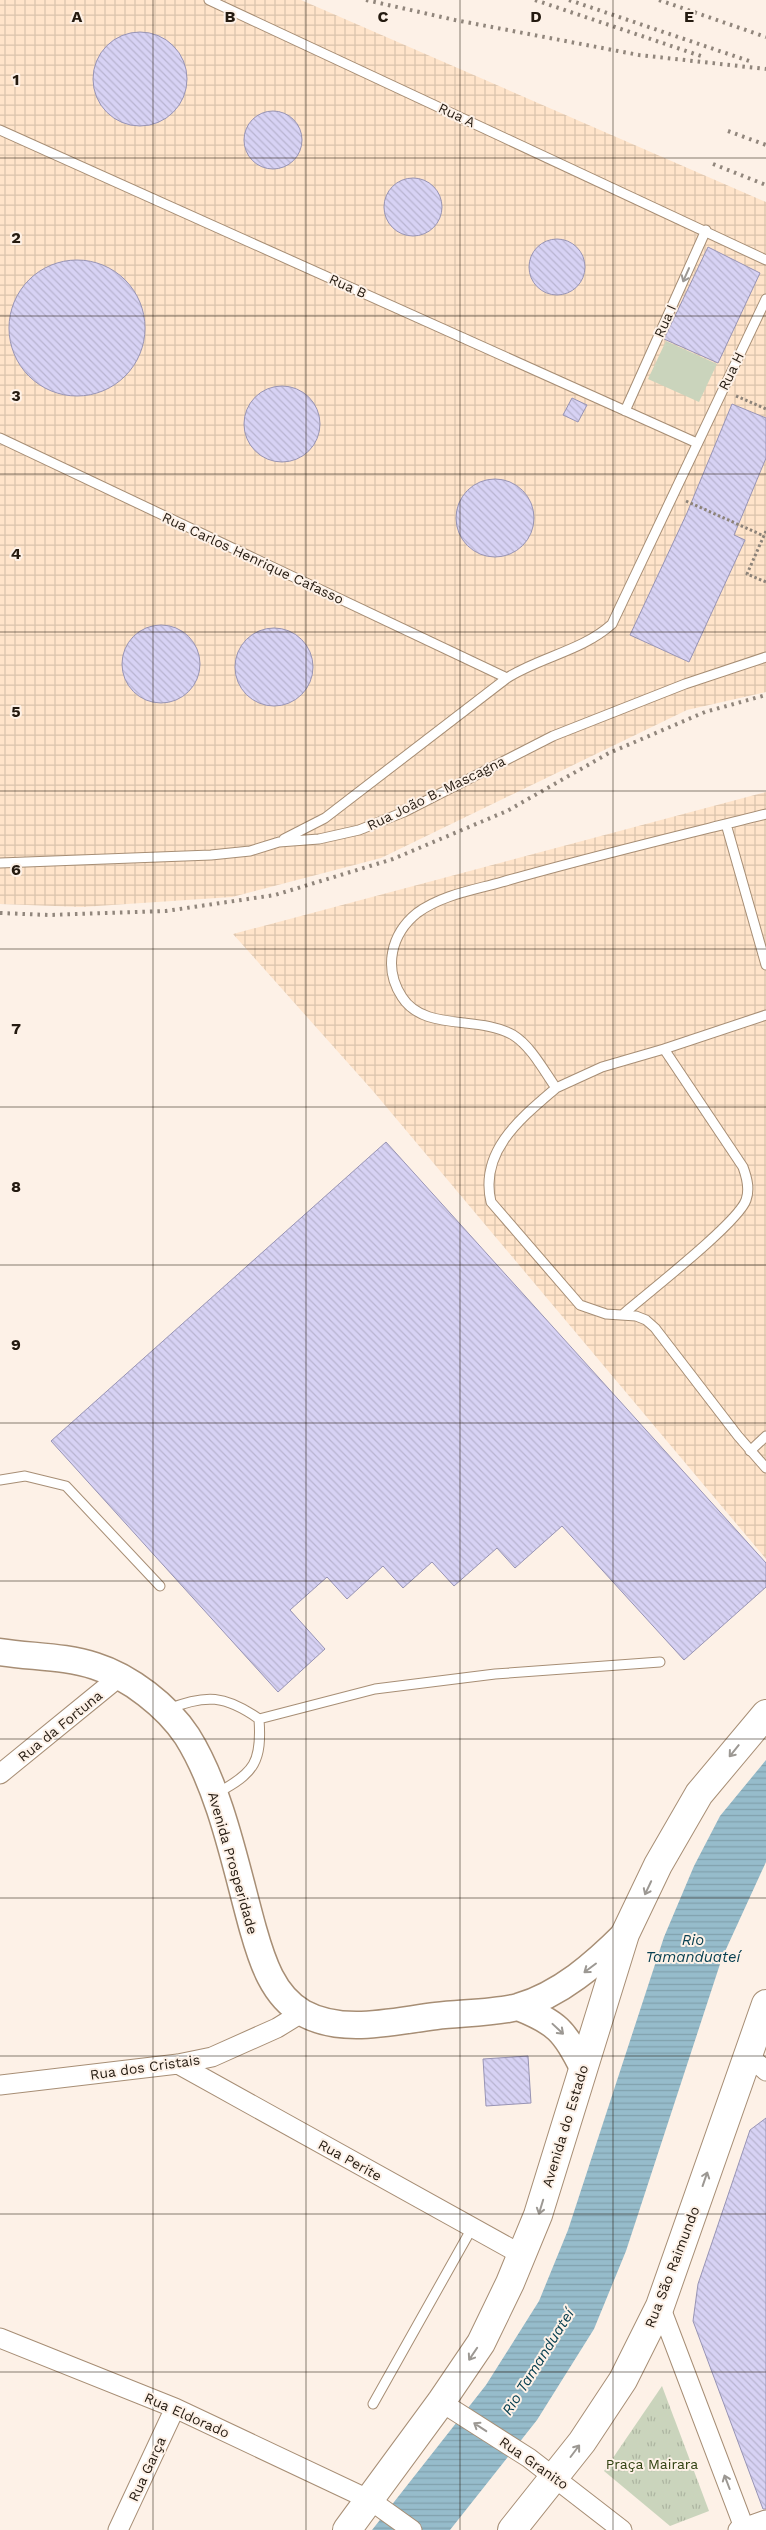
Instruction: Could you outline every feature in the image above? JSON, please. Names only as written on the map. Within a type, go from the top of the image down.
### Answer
[{"type":"highway","name":"Avenida do Estado","points":[[347,2530],[377,2505],[451,2408],[522,2255],[538,2215],[626,1934],[658,1865],[699,1794],[766,1714]]},
{"type":"highway","name":"Rua São Raimundo","points":[[512,2530],[582,2442],[623,2380],[660,2306],[757,2063],[766,2004]]},
{"type":"main road","name":"Avenida Prosperidade","points":[[0,1652],[96,1666],[142,1690],[186,1736],[214,1794],[262,1962],[278,1990],[303,2012]]},
{"type":"main road","points":[[303,2012],[328,2022],[361,2025],[518,2007],[574,1979],[596,1963],[626,1934]]},
{"type":"main road","points":[[518,2007],[545,2018],[560,2030],[569,2041],[583,2068]]},
{"type":"street","name":"Rua da Fortuna","points":[[0,1774],[119,1677]]},
{"type":"street","name":"Rua dos Cristais","points":[[0,2086],[178,2064],[212,2057],[269,2031],[303,2012]]},
{"type":"street","name":"Rua Perite","points":[[178,2064],[522,2255]]},
{"type":"street","points":[[660,2306],[742,2529],[766,2520]]},
{"type":"street","name":"Rua Eldorado","points":[[0,2338],[175,2408],[377,2505]]},
{"type":"street","name":"Rua Garça","points":[[118,2530],[175,2408]]},
{"type":"street","name":"Rua Granito","points":[[451,2408],[556,2477],[622,2530]]},
{"type":"street","points":[[377,2505],[412,2530]]},
{"type":"lane","name":"Rua A","points":[[209,0],[706,230]]},
{"type":"lane","name":"Rua B","points":[[0,130],[697,443]]},
{"type":"lane","points":[[706,230],[766,260]]},
{"type":"lane","name":"Rua I","points":[[625,411],[706,230]]},
{"type":"lane","name":"Rua H","points":[[279,842],[325,818],[507,678],[524,667],[599,636],[612,624],[766,299]]},
{"type":"lane","name":"Rua Carlos Henrique Cafasso","points":[[0,438],[507,678]]},
{"type":"lane","name":"Rua João B. Mascagna","points":[[0,863],[211,856],[250,851],[279,842],[319,839],[359,830],[404,812],[553,736],[685,684],[766,657]]},
{"type":"lane","points":[[556,1088],[530,1051],[515,1036],[498,1028],[472,1022],[445,1022],[424,1016],[402,998],[392,971],[393,948],[400,930],[433,902],[539,871],[766,814]]},
{"type":"lane","points":[[726,824],[766,965]]},
{"type":"lane","points":[[766,1015],[664,1049],[602,1067],[556,1088],[508,1134],[493,1156],[488,1172],[491,1202],[580,1305],[592,1310],[636,1316],[646,1320],[655,1328],[766,1468]]},
{"type":"lane","points":[[622,1315],[727,1224],[745,1202],[748,1191],[743,1166],[664,1049]]},
{"type":"lane","points":[[750,1450],[766,1436]]},
{"type":"lane","points":[[0,1480],[24,1476],[66,1486],[160,1586]]},
{"type":"lane","points":[[164,1711],[197,1699],[214,1699],[238,1704],[259,1719],[376,1689],[495,1674],[660,1662]]},
{"type":"lane","points":[[214,1794],[234,1784],[252,1768],[261,1745],[259,1719]]},
{"type":"lane","points":[[373,2404],[472,2228]]},
{"type":"path","points":[[722,389],[766,409]]},
{"type":"path","points":[[672,495],[764,536]]},
{"type":"path","points":[[766,531],[747,574],[766,582]]},
{"type":"shaded area","points":[[0,0],[301,0],[766,202],[766,692],[687,710],[381,858],[232,897],[82,907],[0,904]]},
{"type":"shaded area","points":[[766,792],[766,1559],[373,1091],[233,934]]},
{"type":"green space","points":[[666,341],[717,364],[699,402],[648,379]]},
{"type":"green space","name":"Praça Mairara","points":[[662,2386],[709,2511],[670,2526],[604,2471]]},
{"type":"water","name":"Rio Tamanduateí","points":[[766,1760],[766,1862],[722,1958],[626,2251],[594,2329],[537,2420],[450,2530],[372,2530],[486,2385],[539,2301],[568,2230],[664,1937],[694,1866],[720,1816]]},
{"type":"building","points":[[140,32],[158,36],[173,46],[183,61],[187,79],[183,97],[173,112],[158,122],[140,126],[122,122],[107,112],[97,97],[93,79],[97,61],[107,46],[122,36]]},
{"type":"building","points":[[267,111],[279,111],[294,119],[302,134],[302,146],[294,161],[279,169],[267,169],[252,161],[244,146],[244,134],[252,119]]},
{"type":"building","points":[[413,178],[424,180],[437,191],[442,207],[440,218],[429,231],[413,236],[402,234],[389,223],[384,207],[386,196],[397,183]]},
{"type":"building","points":[[551,239],[563,239],[573,243],[581,251],[585,267],[581,283],[573,291],[563,295],[551,295],[541,291],[533,283],[529,273],[529,261],[533,251],[541,243]]},
{"type":"building","points":[[708,247],[760,273],[718,363],[664,339]]},
{"type":"building","points":[[77,260],[103,265],[115,271],[125,280],[134,290],[140,302],[145,328],[140,354],[134,366],[125,376],[115,385],[103,391],[77,396],[51,391],[39,385],[29,376],[20,366],[14,354],[9,328],[14,302],[20,290],[29,280],[39,271],[51,265]]},
{"type":"building","points":[[282,386],[297,389],[309,397],[317,409],[320,424],[317,439],[309,451],[297,459],[282,462],[267,459],[255,451],[247,439],[244,424],[247,409],[255,397],[267,389]]},
{"type":"building","points":[[572,398],[587,405],[578,422],[563,415]]},
{"type":"building","points":[[732,404],[766,418],[766,458],[734,535],[745,540],[689,662],[630,635],[687,513]]},
{"type":"building","points":[[495,479],[510,482],[527,496],[531,503],[534,518],[531,533],[517,550],[510,554],[495,557],[480,554],[463,540],[459,533],[456,518],[459,503],[473,486],[480,482]]},
{"type":"building","points":[[153,625],[169,625],[183,631],[194,642],[200,656],[200,672],[194,686],[183,697],[169,703],[153,703],[139,697],[128,686],[122,672],[122,656],[128,642],[139,631]]},
{"type":"building","points":[[274,628],[289,631],[301,640],[310,652],[313,667],[310,682],[301,694],[289,703],[274,706],[259,703],[247,694],[238,682],[235,667],[238,652],[247,640],[259,631]]},
{"type":"building","points":[[386,1142],[766,1563],[766,1587],[684,1660],[562,1526],[515,1568],[497,1548],[454,1586],[432,1562],[403,1588],[383,1566],[347,1599],[327,1577],[290,1610],[325,1649],[278,1692],[51,1441]]},
{"type":"building","points":[[528,2056],[531,2103],[486,2106],[483,2059]]},
{"type":"building","points":[[766,2118],[766,2509],[763,2509],[693,2321],[698,2284],[750,2130]]},
{"type":"railway","points":[[366,0],[455,20],[639,55],[766,69]]},
{"type":"railway","points":[[535,0],[704,57]]},
{"type":"railway","points":[[569,0],[752,62]]},
{"type":"railway","points":[[659,0],[766,37]]},
{"type":"railway","points":[[728,131],[766,145]]},
{"type":"railway","points":[[713,164],[766,185]]},
{"type":"railway","points":[[0,913],[49,915],[166,911],[275,895],[393,859],[507,811],[609,753],[705,712],[766,695]]}]
